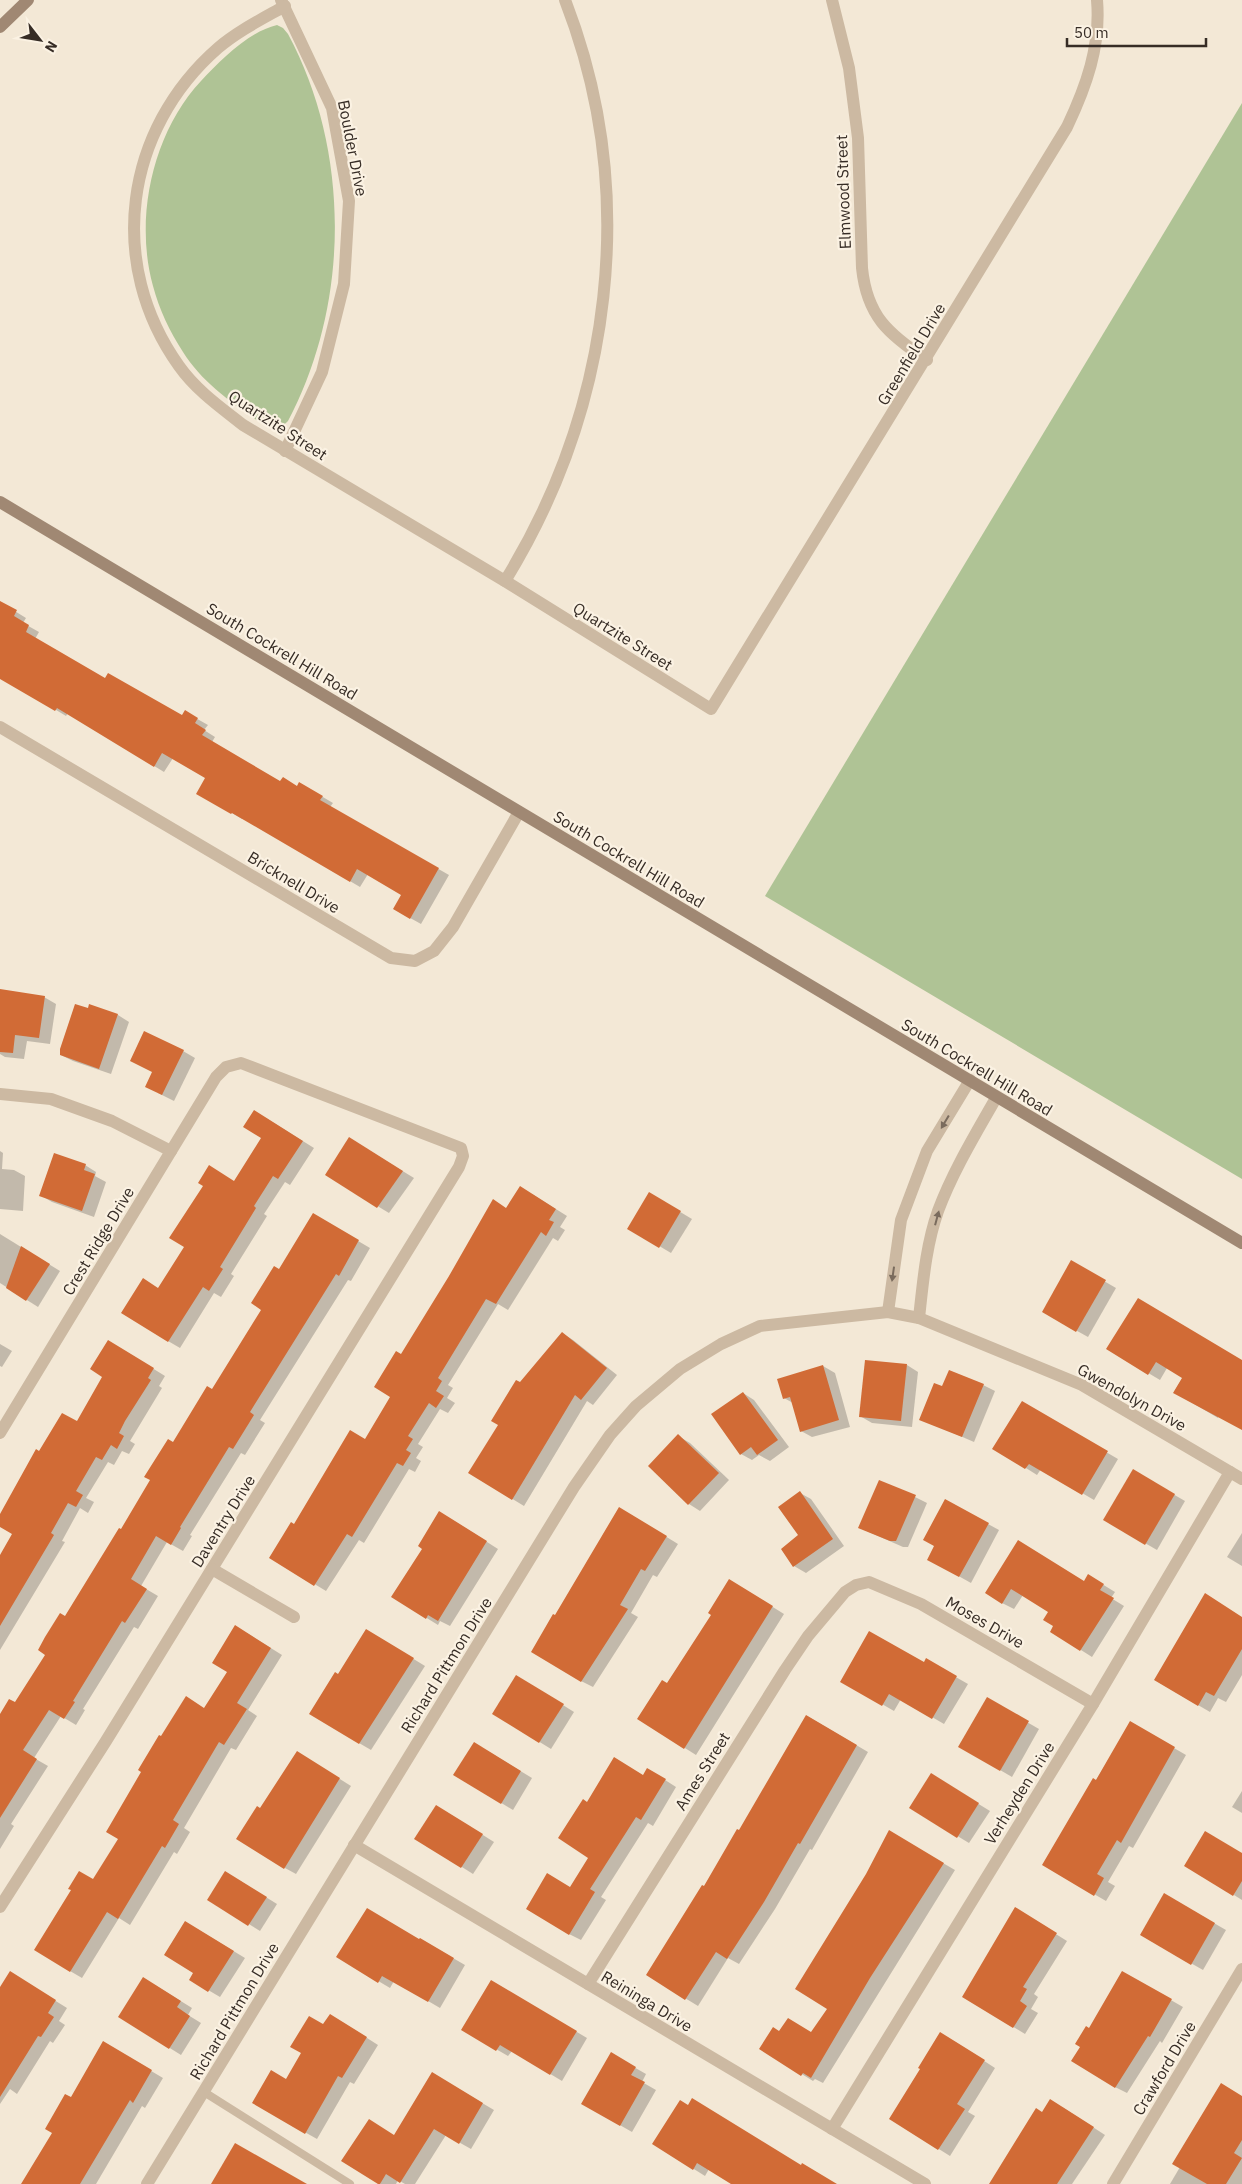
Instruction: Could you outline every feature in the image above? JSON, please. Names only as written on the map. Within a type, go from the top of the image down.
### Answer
[{"type":"main road","points":[[1,29],[28,0]]},
{"type":"main road","name":"South Cockrell Hill Road","points":[[0,502],[970,1080],[996,1098],[1242,1243]]},
{"type":"street","points":[[505,581],[526,546],[558,476],[576,430],[594,366],[602,312],[607,242],[607,206],[600,128],[588,71],[565,0]]},
{"type":"street","name":"Elmwood Street","points":[[832,0],[849,68],[858,138],[864,289],[871,308],[883,325],[902,343],[926,360]]},
{"type":"street","name":"Greenfield Drive","points":[[711,709],[1067,128],[1084,90],[1096,48],[1097,0]]},
{"type":"street","name":"Quartzite Street","points":[[283,3],[218,48],[187,80],[164,113],[150,144],[138,183],[133,231],[138,273],[146,302],[160,337],[180,368],[209,398],[243,425],[505,581],[711,709]]},
{"type":"street","name":"Boulder Drive","points":[[283,3],[332,108],[349,201],[344,284],[322,372],[285,451]]},
{"type":"street","name":"Bricknell Drive","points":[[0,726],[391,958],[415,961],[434,951],[453,927],[519,812]]},
{"type":"street","name":"Crest Ridge Drive","points":[[0,1433],[216,1076],[226,1067],[241,1063],[461,1148]]},
{"type":"street","points":[[888,1312],[901,1220],[927,1151],[970,1080]]},
{"type":"street","points":[[0,1094],[51,1099],[112,1121],[171,1152]]},
{"type":"street","points":[[918,1318],[925,1264],[938,1212],[958,1166],[996,1098]]},
{"type":"street","name":"Daventry Drive","points":[[0,1907],[106,1741],[459,1167],[463,1156],[461,1148]]},
{"type":"street","name":"Richard Pittmon Drive","points":[[148,2184],[574,1488],[610,1435],[636,1406],[680,1369],[721,1344],[760,1326],[888,1312],[918,1318]]},
{"type":"street","name":"Gwendolyn Drive","points":[[918,1318],[1082,1385],[1242,1479]]},
{"type":"street","name":"Verheyden Drive","points":[[832,2129],[1094,1704],[1230,1472]]},
{"type":"street","points":[[212,1569],[294,1617]]},
{"type":"street","name":"Moses Drive","points":[[856,1585],[869,1582],[921,1604],[1094,1704]]},
{"type":"street","name":"Ames Street","points":[[588,1984],[785,1670],[818,1624],[845,1592],[856,1585]]},
{"type":"street","name":"Reininga Drive","points":[[354,1845],[925,2184]]},
{"type":"street","name":"Crawford Drive","points":[[1113,2184],[1242,1969]]},
{"type":"lane","points":[[204,2092],[350,2184]]},
{"type":"green space","points":[[277,25],[288,34],[309,79],[323,127],[332,177],[335,227],[332,278],[323,328],[308,376],[288,421],[281,427],[273,428],[267,427],[221,394],[200,374],[183,352],[165,320],[155,295],[148,260],[146,232],[147,205],[152,177],[160,150],[184,102],[217,64],[245,40]]},
{"type":"green space","points":[[1242,103],[1242,1179],[765,896]]},
{"type":"building","points":[[0,601],[17,610],[14,616],[29,625],[26,632],[105,678],[108,673],[182,715],[185,710],[198,718],[195,723],[206,730],[202,735],[280,781],[283,777],[297,786],[299,782],[323,796],[320,800],[439,868],[410,919],[393,909],[401,895],[357,869],[350,882],[196,794],[205,778],[162,753],[154,767],[57,708],[55,711],[0,679]]},
{"type":"building","points":[[0,989],[45,996],[39,1038],[15,1035],[13,1053],[0,1052]]},
{"type":"building","points":[[75,1004],[88,1008],[89,1004],[118,1014],[99,1069],[60,1055],[60,1049]]},
{"type":"building","points":[[144,1031],[184,1050],[162,1095],[145,1087],[152,1072],[130,1061]]},
{"type":"building","points":[[254,1110],[303,1141],[278,1179],[273,1176],[254,1206],[256,1208],[220,1267],[223,1269],[209,1291],[203,1287],[168,1342],[121,1313],[143,1278],[158,1288],[184,1247],[169,1238],[203,1186],[198,1183],[209,1165],[234,1181],[261,1138],[243,1127]]},
{"type":"building","points":[[349,1137],[403,1171],[377,1208],[325,1175]]},
{"type":"building","points":[[54,1153],[86,1164],[84,1170],[95,1174],[82,1211],[39,1196]]},
{"type":"building","points":[[520,1186],[556,1209],[549,1220],[554,1222],[546,1236],[541,1232],[496,1304],[486,1299],[438,1378],[442,1381],[436,1391],[444,1396],[436,1408],[429,1403],[408,1436],[413,1439],[406,1450],[411,1453],[403,1466],[397,1463],[352,1537],[347,1534],[314,1586],[269,1558],[291,1522],[294,1524],[350,1430],[365,1439],[390,1397],[374,1387],[396,1351],[401,1354],[493,1199],[506,1208]]},
{"type":"building","points":[[649,1192],[681,1211],[659,1248],[627,1229]]},
{"type":"building","points":[[313,1213],[359,1240],[339,1276],[336,1274],[250,1412],[254,1415],[233,1449],[229,1447],[171,1545],[156,1536],[131,1579],[147,1589],[125,1623],[122,1621],[64,1719],[49,1710],[23,1750],[37,1759],[0,1818],[0,1714],[9,1699],[15,1702],[45,1655],[38,1650],[45,1637],[60,1613],[65,1616],[119,1528],[121,1529],[150,1480],[144,1477],[168,1439],[173,1442],[207,1386],[212,1389],[261,1310],[251,1303],[274,1266],[279,1269]]},
{"type":"building","points":[[21,1246],[50,1264],[26,1301],[6,1288]]},
{"type":"building","points":[[1071,1260],[1106,1280],[1076,1332],[1042,1312]]},
{"type":"building","points":[[1138,1298],[1242,1360],[1242,1430],[1173,1393],[1182,1378],[1156,1362],[1148,1375],[1106,1349]]},
{"type":"building","points":[[562,1332],[607,1368],[581,1400],[575,1395],[512,1500],[468,1473],[498,1425],[491,1421],[516,1380],[520,1382]]},
{"type":"building","points":[[108,1340],[154,1368],[148,1378],[151,1380],[119,1433],[124,1436],[117,1449],[111,1445],[102,1460],[96,1457],[76,1491],[83,1495],[76,1507],[68,1503],[51,1533],[54,1535],[0,1626],[0,1555],[12,1534],[0,1527],[0,1514],[36,1449],[39,1451],[62,1413],[77,1421],[102,1377],[90,1369]]},
{"type":"building","points":[[865,1360],[907,1364],[901,1421],[859,1417]]},
{"type":"building","points":[[823,1365],[839,1420],[800,1432],[790,1397],[783,1399],[777,1379]]},
{"type":"building","points":[[949,1370],[984,1384],[962,1437],[919,1420],[934,1383],[942,1386]]},
{"type":"building","points":[[743,1392],[778,1440],[757,1455],[751,1447],[740,1455],[711,1414]]},
{"type":"building","points":[[1022,1401],[1108,1451],[1082,1495],[1029,1464],[1025,1469],[992,1449]]},
{"type":"building","points":[[678,1434],[719,1473],[688,1505],[648,1466]]},
{"type":"building","points":[[1133,1469],[1175,1494],[1145,1545],[1103,1520]]},
{"type":"building","points":[[879,1480],[916,1495],[896,1541],[890,1541],[858,1528]]},
{"type":"building","points":[[800,1491],[833,1539],[793,1567],[781,1549],[798,1535],[778,1507]]},
{"type":"building","points":[[945,1499],[989,1523],[959,1577],[927,1560],[934,1546],[923,1540]]},
{"type":"building","points":[[619,1507],[667,1536],[645,1571],[641,1569],[620,1605],[628,1609],[581,1682],[531,1652]]},
{"type":"building","points":[[439,1511],[487,1541],[438,1621],[428,1615],[426,1619],[391,1597],[422,1549],[418,1546]]},
{"type":"building","points":[[1018,1540],[1084,1581],[1088,1574],[1104,1584],[1100,1590],[1114,1598],[1080,1651],[1050,1632],[1053,1626],[1043,1620],[1048,1612],[1011,1589],[1002,1604],[985,1593]]},
{"type":"building","points":[[729,1579],[773,1606],[684,1749],[637,1719],[662,1680],[667,1683],[711,1615],[708,1613]]},
{"type":"building","points":[[1205,1593],[1242,1617],[1242,1649],[1214,1696],[1206,1692],[1198,1706],[1154,1680]]},
{"type":"building","points":[[235,1625],[271,1648],[237,1703],[247,1709],[224,1745],[219,1742],[173,1820],[179,1824],[165,1848],[162,1846],[118,1919],[107,1912],[70,1972],[34,1950],[71,1890],[68,1889],[79,1871],[93,1879],[118,1839],[106,1832],[141,1772],[138,1770],[186,1696],[204,1708],[227,1672],[212,1663]]},
{"type":"building","points":[[366,1629],[414,1658],[359,1744],[309,1714],[335,1672],[338,1674]]},
{"type":"building","points":[[869,1631],[924,1662],[926,1658],[957,1676],[932,1719],[889,1694],[882,1706],[840,1682]]},
{"type":"building","points":[[516,1675],[564,1704],[539,1743],[492,1714]]},
{"type":"building","points":[[987,1697],[1029,1721],[1000,1771],[958,1747]]},
{"type":"building","points":[[806,1715],[857,1745],[800,1844],[798,1843],[764,1902],[727,1959],[716,1952],[685,2000],[646,1975],[702,1885],[704,1886],[737,1829],[739,1830]]},
{"type":"building","points":[[1130,1721],[1175,1747],[1121,1843],[1117,1840],[1097,1874],[1104,1878],[1094,1896],[1042,1865],[1093,1778],[1096,1780]]},
{"type":"building","points":[[474,1742],[521,1771],[501,1804],[453,1775]]},
{"type":"building","points":[[297,1751],[340,1778],[284,1869],[236,1839],[257,1806],[260,1808]]},
{"type":"building","points":[[614,1757],[643,1775],[647,1768],[666,1779],[641,1820],[636,1817],[590,1889],[595,1892],[569,1935],[526,1909],[547,1873],[570,1887],[588,1858],[558,1838],[583,1799],[587,1802]]},
{"type":"building","points":[[931,1773],[979,1803],[957,1838],[909,1808]]},
{"type":"building","points":[[436,1805],[483,1834],[461,1868],[414,1839]]},
{"type":"building","points":[[889,1830],[944,1863],[870,1978],[811,2078],[803,2073],[801,2076],[759,2049],[773,2027],[779,2031],[788,2018],[811,2032],[827,2009],[795,1989],[866,1874]]},
{"type":"building","points":[[1205,1831],[1242,1853],[1242,1881],[1233,1896],[1184,1866]]},
{"type":"building","points":[[225,1871],[267,1897],[248,1926],[207,1900]]},
{"type":"building","points":[[1164,1893],[1215,1923],[1191,1965],[1140,1935]]},
{"type":"building","points":[[1015,1907],[1057,1933],[1023,1987],[1027,1989],[1020,2001],[1027,2006],[1013,2028],[962,1997]]},
{"type":"building","points":[[367,1908],[454,1958],[428,2002],[382,1976],[378,1983],[336,1957]]},
{"type":"building","points":[[185,1921],[234,1951],[208,1992],[189,1980],[193,1973],[164,1955]]},
{"type":"building","points":[[10,1971],[56,2000],[48,2013],[54,2017],[41,2037],[38,2036],[0,2097],[0,1987]]},
{"type":"building","points":[[1122,1971],[1172,1999],[1150,2037],[1148,2036],[1115,2088],[1071,2061],[1080,2047],[1075,2044],[1086,2026],[1089,2028]]},
{"type":"building","points":[[143,1977],[181,2001],[177,2007],[190,2016],[169,2049],[118,2017]]},
{"type":"building","points":[[491,1980],[577,2031],[550,2075],[500,2045],[496,2051],[461,2030]]},
{"type":"building","points":[[330,2014],[367,2037],[342,2078],[338,2076],[305,2134],[252,2103],[271,2070],[286,2079],[301,2053],[290,2047],[309,2016],[323,2024]]},
{"type":"building","points":[[940,2032],[985,2060],[957,2104],[965,2109],[938,2150],[889,2119]]},
{"type":"building","points":[[103,2041],[152,2070],[133,2103],[130,2100],[80,2184],[21,2184],[52,2133],[45,2129],[65,2094],[71,2097]]},
{"type":"building","points":[[611,2052],[636,2067],[631,2075],[645,2082],[620,2126],[581,2104]]},
{"type":"building","points":[[432,2072],[483,2103],[459,2144],[434,2129],[400,2183],[386,2174],[380,2184],[378,2184],[341,2161],[369,2119],[394,2135]]},
{"type":"building","points":[[1221,2083],[1242,2096],[1242,2140],[1234,2153],[1242,2158],[1226,2184],[1207,2184],[1172,2164]]},
{"type":"building","points":[[692,2098],[801,2165],[802,2163],[837,2184],[731,2184],[697,2163],[693,2170],[652,2144],[680,2100],[688,2105]]},
{"type":"building","points":[[1050,2099],[1094,2127],[1057,2184],[989,2184],[1036,2108],[1042,2112]]},
{"type":"building","points":[[235,2143],[307,2184],[211,2184]]}]
